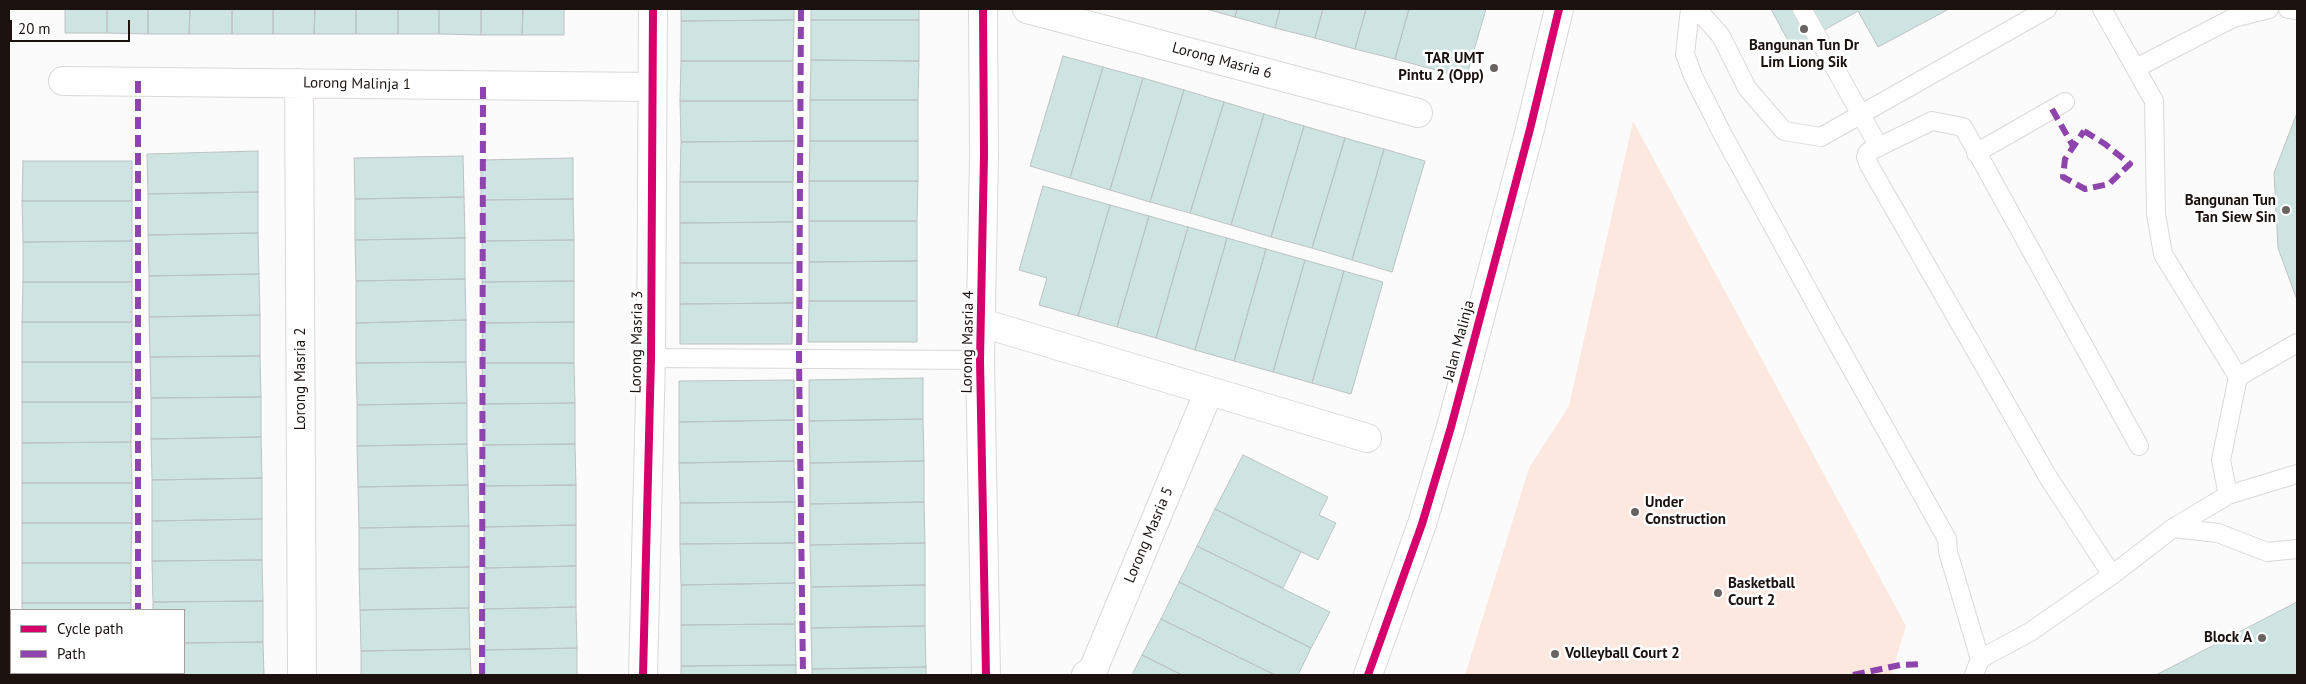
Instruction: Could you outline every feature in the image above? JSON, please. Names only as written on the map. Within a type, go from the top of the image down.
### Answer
[{"type":"street","name":"Lorong Masria 3","points":[[643,675],[651,358],[653,9]]},
{"type":"street","name":"Lorong Masria 4","points":[[983,9],[982,323],[980,360],[986,675]]},
{"type":"street","name":"Lorong Masria 6","points":[[1027,9],[1418,113]]},
{"type":"street","name":"Jalan Malinja","points":[[1368,675],[1422,524],[1451,427],[1530,129],[1558,9]]},
{"type":"street","name":"Lorong Malinja 1","points":[[63,81],[652,87]]},
{"type":"street","name":"Lorong Masria 2","points":[[299,83],[302,675]]},
{"type":"street","points":[[982,323],[1366,438]]},
{"type":"street","name":"Lorong Masria 5","points":[[1086,675],[1093,670],[1210,391]]},
{"type":"lane","points":[[1690,9],[1685,54],[1693,76],[1723,135],[1836,341],[1947,539],[1948,552],[1977,667],[2112,575],[2173,528],[2228,495],[2297,474]]},
{"type":"lane","points":[[1697,9],[1721,36],[1747,88],[1784,131],[1821,137],[2047,9]]},
{"type":"lane","points":[[1802,9],[1879,147]]},
{"type":"lane","points":[[2102,9],[2154,101],[2156,214],[2162,254],[2238,377],[2221,460],[2228,495]]},
{"type":"lane","points":[[2136,68],[2233,18],[2268,9]]},
{"type":"lane","points":[[2288,9],[2297,10]]},
{"type":"lane","points":[[1976,152],[2065,102]]},
{"type":"lane","points":[[2112,575],[2048,477],[1869,165],[1866,157],[1868,152],[1932,121],[1963,128],[2139,446]]},
{"type":"lane","points":[[2238,377],[2297,342]]},
{"type":"lane","points":[[651,358],[980,360]]},
{"type":"lane","points":[[2173,528],[2218,533],[2267,552],[2297,549]]},
{"type":"shaded area","points":[[1633,121],[1906,626],[1891,675],[1465,675],[1529,468],[1569,406]]},
{"type":"building","points":[[65,9],[107,9],[107,33],[65,33]]},
{"type":"building","points":[[107,9],[148,9],[148,34],[107,33]]},
{"type":"building","points":[[148,9],[190,9],[189,34],[148,34]]},
{"type":"building","points":[[190,9],[232,9],[232,34],[189,34]]},
{"type":"building","points":[[232,9],[273,9],[273,34],[232,34]]},
{"type":"building","points":[[273,9],[315,9],[314,34],[273,34]]},
{"type":"building","points":[[315,9],[356,9],[356,34],[314,34]]},
{"type":"building","points":[[356,9],[398,9],[398,34],[356,34]]},
{"type":"building","points":[[398,9],[439,9],[439,34],[398,34]]},
{"type":"building","points":[[439,9],[481,9],[481,35],[439,34]]},
{"type":"building","points":[[481,9],[523,9],[522,35],[481,35]]},
{"type":"building","points":[[523,9],[564,9],[564,35],[522,35]]},
{"type":"building","points":[[681,9],[794,9],[794,20],[681,21]]},
{"type":"building","points":[[811,9],[919,9],[919,20],[811,20]]},
{"type":"building","points":[[1206,9],[1237,9],[1235,17]]},
{"type":"building","points":[[1237,9],[1280,9],[1275,28],[1235,17]]},
{"type":"building","points":[[1280,9],[1323,9],[1315,38],[1275,28]]},
{"type":"building","points":[[1323,9],[1366,9],[1355,49],[1315,38]]},
{"type":"building","points":[[1366,9],[1409,9],[1395,59],[1355,49]]},
{"type":"building","points":[[1409,9],[1486,9],[1466,78],[1395,59]]},
{"type":"building","name":"Bangunan Tun Dr Lim Liong Sik","points":[[1771,9],[1949,9],[1878,47],[1858,11],[1792,48]]},
{"type":"building","points":[[794,20],[793,61],[681,61],[681,21]]},
{"type":"building","points":[[811,20],[919,20],[919,61],[811,60]]},
{"type":"building","points":[[1063,56],[1103,67],[1070,178],[1030,166]]},
{"type":"building","points":[[811,60],[919,61],[918,100],[810,100]]},
{"type":"building","points":[[681,61],[793,61],[793,101],[680,101]]},
{"type":"building","points":[[1103,67],[1143,78],[1110,190],[1070,178]]},
{"type":"building","points":[[1143,78],[1184,90],[1150,202],[1110,190]]},
{"type":"building","points":[[1184,90],[1224,102],[1190,213],[1150,202]]},
{"type":"building","points":[[810,100],[918,100],[918,141],[810,141]]},
{"type":"building","points":[[680,101],[793,101],[794,141],[681,142]]},
{"type":"building","points":[[1224,102],[1264,114],[1231,225],[1190,213]]},
{"type":"building","name":"Bangunan Tun Tan Siew Sin","points":[[2297,113],[2297,300],[2278,248],[2274,173]]},
{"type":"building","points":[[1264,114],[1304,126],[1271,237],[1231,225]]},
{"type":"building","points":[[1304,126],[1345,138],[1312,248],[1271,237]]},
{"type":"building","points":[[1345,138],[1384,149],[1352,260],[1312,248]]},
{"type":"building","points":[[794,141],[793,182],[680,182],[681,142]]},
{"type":"building","points":[[810,141],[918,141],[918,181],[809,181]]},
{"type":"building","points":[[1384,149],[1425,161],[1392,272],[1352,260]]},
{"type":"building","points":[[258,151],[258,192],[148,194],[147,154]]},
{"type":"building","points":[[463,156],[464,197],[355,199],[354,158]]},
{"type":"building","points":[[573,158],[573,199],[481,200],[481,160]]},
{"type":"building","points":[[23,161],[132,161],[132,201],[22,201]]},
{"type":"building","points":[[809,181],[918,181],[917,221],[809,221]]},
{"type":"building","points":[[680,182],[793,182],[793,222],[680,223]]},
{"type":"building","points":[[1043,186],[1110,205],[1078,316],[1039,305],[1047,278],[1019,270]]},
{"type":"building","points":[[258,192],[258,233],[148,235],[148,194]]},
{"type":"building","points":[[464,197],[465,238],[355,240],[355,199]]},
{"type":"building","points":[[573,199],[574,240],[482,241],[481,200]]},
{"type":"building","points":[[22,201],[132,201],[132,241],[23,242]]},
{"type":"building","points":[[1110,205],[1149,216],[1117,327],[1078,316]]},
{"type":"building","points":[[1149,216],[1188,227],[1156,338],[1117,327]]},
{"type":"building","points":[[809,221],[917,221],[917,261],[809,262]]},
{"type":"building","points":[[793,222],[793,263],[680,263],[680,223]]},
{"type":"building","points":[[1188,227],[1227,238],[1195,350],[1156,338]]},
{"type":"building","points":[[258,233],[259,274],[149,276],[148,235]]},
{"type":"building","points":[[465,238],[465,279],[356,281],[355,240]]},
{"type":"building","points":[[1227,238],[1266,249],[1234,361],[1195,350]]},
{"type":"building","points":[[574,240],[574,281],[482,282],[482,241]]},
{"type":"building","points":[[132,241],[132,282],[23,282],[23,242]]},
{"type":"building","points":[[1266,249],[1305,260],[1273,372],[1234,361]]},
{"type":"building","points":[[1305,260],[1344,271],[1312,383],[1273,372]]},
{"type":"building","points":[[917,261],[917,301],[809,301],[809,262]]},
{"type":"building","points":[[680,263],[793,263],[793,303],[680,304]]},
{"type":"building","points":[[1344,271],[1383,282],[1351,394],[1312,383]]},
{"type":"building","points":[[259,274],[260,315],[149,317],[149,276]]},
{"type":"building","points":[[465,279],[466,320],[356,323],[356,281]]},
{"type":"building","points":[[574,281],[574,322],[482,323],[482,282]]},
{"type":"building","points":[[23,282],[132,282],[132,322],[22,322]]},
{"type":"building","points":[[809,301],[917,301],[917,342],[808,342]]},
{"type":"building","points":[[793,303],[792,344],[680,344],[680,304]]},
{"type":"building","points":[[260,315],[260,356],[150,357],[149,317]]},
{"type":"building","points":[[466,320],[466,362],[356,363],[356,323]]},
{"type":"building","points":[[22,322],[132,322],[132,362],[22,362]]},
{"type":"building","points":[[574,322],[574,363],[482,363],[482,323]]},
{"type":"building","points":[[260,356],[261,397],[151,398],[150,357]]},
{"type":"building","points":[[22,362],[132,362],[132,402],[22,402]]},
{"type":"building","points":[[466,362],[467,403],[357,405],[356,363]]},
{"type":"building","points":[[482,363],[574,363],[575,403],[483,404]]},
{"type":"building","points":[[923,378],[923,419],[809,421],[809,380]]},
{"type":"building","points":[[794,380],[794,420],[679,422],[679,381]]},
{"type":"building","points":[[261,397],[261,437],[151,439],[151,398]]},
{"type":"building","points":[[22,402],[132,402],[131,442],[22,443]]},
{"type":"building","points":[[467,403],[467,444],[357,446],[357,405]]},
{"type":"building","points":[[575,403],[575,444],[483,445],[483,404]]},
{"type":"building","points":[[923,419],[924,461],[810,463],[809,421]]},
{"type":"building","points":[[794,420],[794,461],[679,463],[679,422]]},
{"type":"building","points":[[261,437],[262,478],[152,480],[151,439]]},
{"type":"building","points":[[131,442],[132,483],[22,483],[22,443]]},
{"type":"building","points":[[467,444],[468,485],[358,487],[357,446]]},
{"type":"building","points":[[575,444],[576,485],[484,486],[483,445]]},
{"type":"building","points":[[1243,455],[1328,497],[1319,515],[1336,523],[1318,560],[1215,509]]},
{"type":"building","points":[[794,461],[795,502],[680,503],[679,463]]},
{"type":"building","points":[[924,461],[924,502],[810,504],[810,463]]},
{"type":"building","points":[[262,478],[262,519],[152,521],[152,480]]},
{"type":"building","points":[[22,483],[132,483],[132,523],[22,523]]},
{"type":"building","points":[[468,485],[469,526],[359,528],[358,487]]},
{"type":"building","points":[[576,485],[576,525],[484,527],[484,486]]},
{"type":"building","points":[[795,502],[795,543],[680,544],[680,503]]},
{"type":"building","points":[[924,502],[925,543],[810,545],[810,504]]},
{"type":"building","points":[[1215,509],[1301,552],[1283,588],[1197,546]]},
{"type":"building","points":[[262,519],[262,560],[152,561],[152,521]]},
{"type":"building","points":[[22,523],[132,523],[131,563],[22,563]]},
{"type":"building","points":[[576,525],[576,566],[484,568],[484,527]]},
{"type":"building","points":[[469,526],[469,567],[359,569],[359,528]]},
{"type":"building","points":[[795,543],[795,583],[681,585],[680,544]]},
{"type":"building","points":[[925,543],[925,585],[811,587],[810,545]]},
{"type":"building","points":[[1197,546],[1330,612],[1311,648],[1179,582]]},
{"type":"building","points":[[262,560],[263,601],[153,602],[152,561]]},
{"type":"building","points":[[22,563],[131,563],[131,603],[22,603]]},
{"type":"building","points":[[576,566],[576,607],[484,609],[484,568]]},
{"type":"building","points":[[469,567],[469,608],[360,610],[359,569]]},
{"type":"building","points":[[1179,582],[1311,648],[1298,675],[1275,675],[1161,619]]},
{"type":"building","points":[[795,583],[795,624],[681,625],[681,585]]},
{"type":"building","points":[[925,585],[925,626],[811,628],[811,587]]},
{"type":"building","points":[[263,601],[263,642],[185,643],[185,609],[153,609],[153,602]]},
{"type":"building","name":"Block A","points":[[2297,602],[2297,675],[2156,675]]},
{"type":"building","points":[[22,603],[131,603],[131,609],[22,609]]},
{"type":"building","points":[[576,607],[577,648],[485,650],[484,609]]},
{"type":"building","points":[[469,608],[470,649],[361,651],[360,610]]},
{"type":"building","points":[[1161,619],[1275,675],[1182,675],[1142,655]]},
{"type":"building","points":[[795,624],[796,665],[681,666],[681,625]]},
{"type":"building","points":[[925,626],[926,667],[812,669],[811,628]]},
{"type":"building","points":[[263,642],[264,675],[154,675],[185,674],[185,643]]},
{"type":"building","points":[[577,648],[577,675],[485,675],[485,650]]},
{"type":"building","points":[[470,649],[471,675],[361,675],[361,651]]},
{"type":"building","points":[[1142,655],[1182,675],[1132,675]]},
{"type":"building","points":[[796,665],[796,675],[681,675],[681,666]]},
{"type":"building","points":[[926,667],[926,675],[812,675],[812,669]]},
{"type":"building","points":[[21,674],[131,674],[131,675]]},
{"type":"marked path","points":[[801,9],[799,359],[803,675]]},
{"type":"marked path","points":[[138,81],[138,609]]},
{"type":"marked path","points":[[482,675],[483,86]]},
{"type":"marked path","points":[[2052,109],[2073,146]]},
{"type":"marked path","points":[[2084,131],[2105,144],[2130,164],[2109,184],[2085,189],[2063,177],[2065,159],[2084,131]]},
{"type":"marked path","points":[[1853,675],[1900,665],[1923,664]]},
{"type":"cycle path","points":[[643,675],[651,358],[653,9]]},
{"type":"cycle path","points":[[983,9],[984,155],[980,360],[986,675]]},
{"type":"cycle path","points":[[1368,675],[1422,524],[1451,427],[1530,129],[1559,9]]},
{"type":"place","name":"Bangunan Tun Dr Lim Liong Sik","points":[[1804,29]]},
{"type":"place","name":"TAR UMT Pintu 2 (Opp)","points":[[1494,68]]},
{"type":"place","name":"Bangunan Tun Tan Siew Sin","points":[[2286,210]]},
{"type":"place","name":"Under Construction","points":[[1635,512]]},
{"type":"place","name":"Basketball Court 2","points":[[1718,593]]},
{"type":"place","name":"Block A","points":[[2262,638]]},
{"type":"place","name":"Volleyball Court 2","points":[[1555,654]]}]
